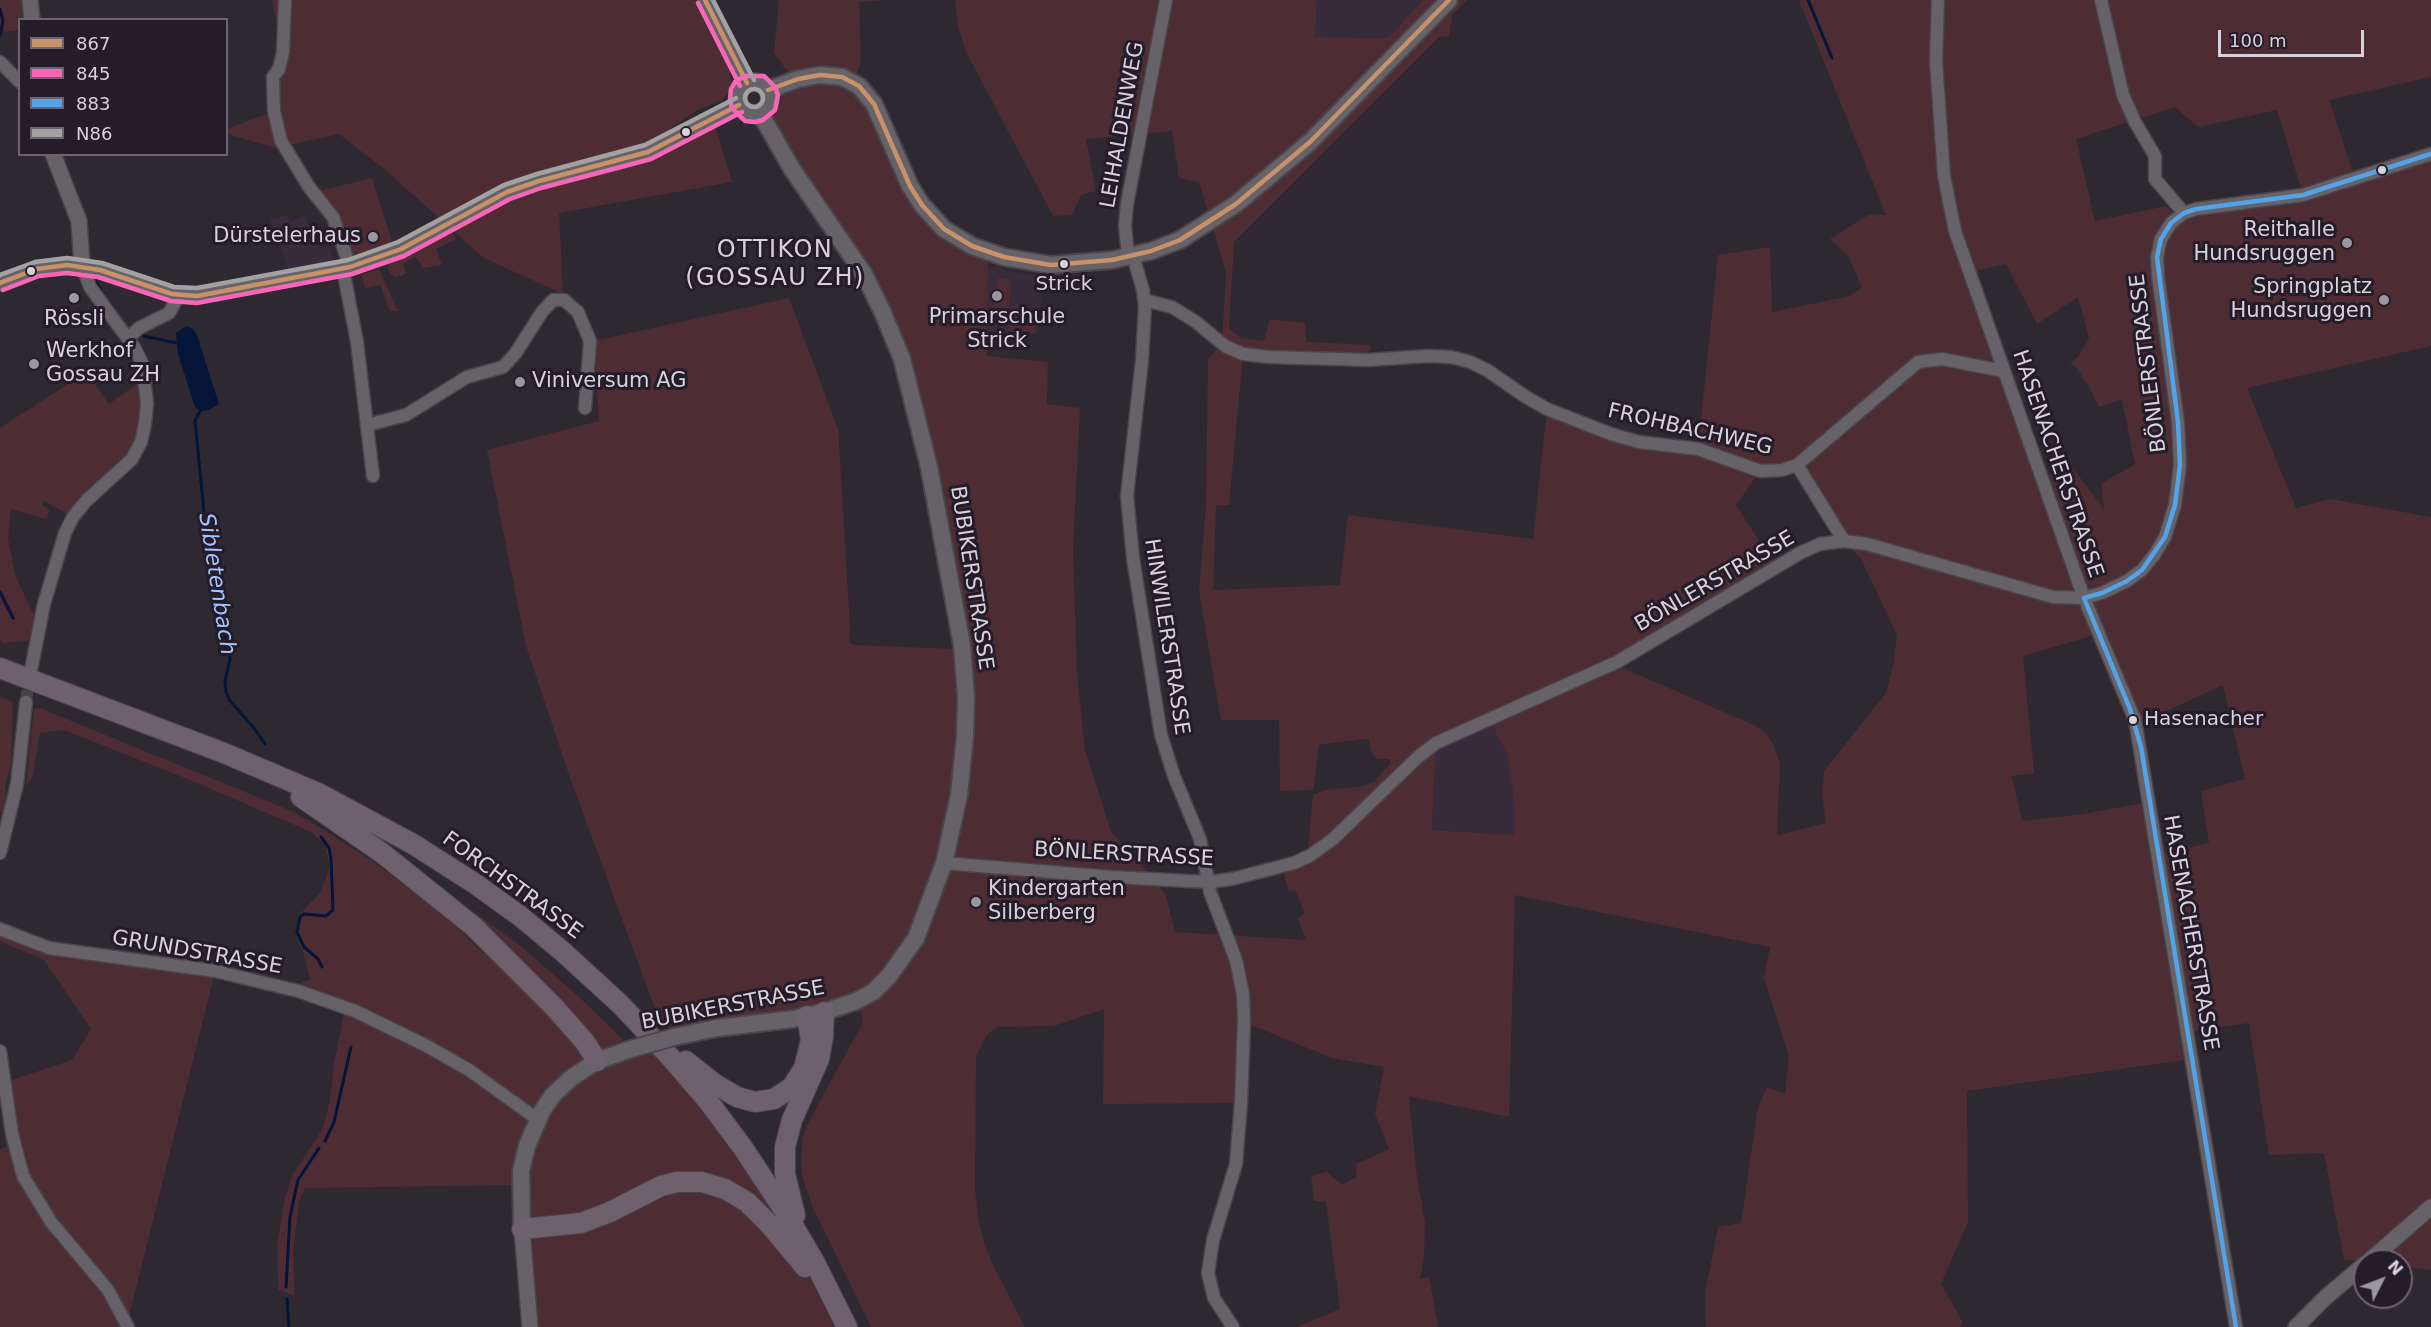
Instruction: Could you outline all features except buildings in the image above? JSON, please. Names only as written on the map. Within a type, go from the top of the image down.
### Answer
[{"type":"highway","name":"FORCHSTRASSE","points":[[0,668],[248,762],[310,790],[374,822],[438,859],[504,905],[575,962],[643,1027],[726,1124],[762,1175],[802,1240],[847,1327]]},
{"type":"highway","name":"FORCHSTRASSE","points":[[0,680],[223,764],[301,797],[384,839],[456,884],[528,937],[594,994],[655,1056],[708,1119],[756,1185],[805,1268],[835,1327]]},
{"type":"highway","points":[[301,797],[382,853],[473,926],[555,1008],[585,1041],[597,1061]]},
{"type":"highway","points":[[643,1027],[727,1092],[745,1100],[765,1101],[786,1093],[800,1076],[810,1044],[815,1015]]},
{"type":"highway","points":[[802,1240],[787,1186],[784,1155],[792,1120],[819,1059],[823,1037],[815,1015]]},
{"type":"highway","points":[[522,1229],[581,1223],[610,1212],[656,1187],[677,1182],[702,1182],[725,1189],[747,1202],[770,1225],[805,1268]]},
{"type":"main road","points":[[768,90],[798,79],[820,75],[842,77],[859,86],[874,104],[910,186],[922,205],[944,228],[972,246],[1004,257],[1051,265],[1082,264],[1131,257],[1180,240],[1236,204],[1310,142],[1449,0]]},
{"type":"main road","points":[[756,82],[768,90],[770,99],[768,107],[760,114],[748,114],[739,105],[738,92],[747,83],[756,82]]},
{"type":"main road","name":"BUBIKERSTRASSE","points":[[522,1229],[521,1171],[527,1146],[537,1119],[562,1085],[597,1061],[674,1037],[725,1026],[815,1015],[856,1001],[873,992],[890,976],[916,938],[944,863],[959,795],[965,736],[962,645],[945,543],[917,413],[902,359],[864,274],[792,169],[760,114]]},
{"type":"street","points":[[30,0],[32,18]]},
{"type":"street","points":[[285,0],[283,52],[279,69],[273,77],[274,111],[281,141],[309,187],[333,217],[346,268],[373,476]]},
{"type":"street","points":[[705,0],[747,83]]},
{"type":"street","name":"LEIHALDENWEG","points":[[1131,257],[1125,225],[1127,204],[1166,0]]},
{"type":"street","name":"HASENACHERSTRASSE","points":[[1938,0],[1936,60],[1944,176],[1955,231],[2084,598],[2130,709],[2140,747],[2236,1327]]},
{"type":"street","points":[[2101,0],[2123,96],[2154,156],[2156,179],[2184,213],[2208,207],[2303,195],[2431,154]]},
{"type":"street","points":[[0,62],[18,80]]},
{"type":"street","points":[[0,283],[50,266],[82,266],[179,295],[205,295],[346,268],[401,249],[507,192],[546,179],[648,152],[739,105]]},
{"type":"street","points":[[31,670],[44,604],[69,525],[86,501],[128,464],[143,438],[146,409],[145,378],[140,357],[90,287],[82,266],[78,221],[54,156]]},
{"type":"street","name":"BÖNLERSTRASSE","points":[[944,863],[1112,877],[1208,882],[1277,869],[1311,855],[1340,833],[1418,757],[1436,743],[1617,662],[1800,553],[1820,544],[1844,541],[1867,544],[2053,597],[2084,598],[2102,593],[2127,581],[2142,570],[2155,554],[2165,537],[2175,505],[2180,465],[2178,422],[2157,257],[2170,223],[2184,213]]},
{"type":"street","name":"HINWILERSTRASSE","points":[[1131,257],[1144,300],[1142,360],[1127,489],[1128,524],[1161,735],[1174,776],[1198,832],[1216,909],[1236,960],[1244,1004],[1241,1102],[1236,1164],[1213,1240],[1208,1273],[1214,1298],[1233,1327]]},
{"type":"street","points":[[128,339],[139,328],[169,313],[179,295]]},
{"type":"street","points":[[367,424],[406,415],[467,377],[503,367],[516,354],[542,312],[553,300],[564,300],[578,312],[590,341],[585,408]]},
{"type":"street","name":"FROHBACHWEG","points":[[1144,300],[1172,307],[1196,322],[1225,346],[1240,353],[1270,357],[1368,360],[1428,356],[1451,357],[1486,370],[1547,409],[1611,434],[1639,442],[1698,449],[1760,471],[1776,471],[1797,465],[1918,362],[1942,359],[2003,371]]},
{"type":"street","points":[[1797,465],[1844,541]]},
{"type":"street","points":[[0,852],[17,784],[26,702]]},
{"type":"street","name":"GRUNDSTRASSE","points":[[0,929],[49,948],[215,972],[314,996],[355,1011],[425,1045],[469,1070],[537,1119]]},
{"type":"street","points":[[0,1051],[12,1134],[23,1176],[37,1202],[56,1228],[108,1290],[128,1326]]},
{"type":"street","points":[[2383,1249],[2431,1207]]},
{"type":"street","name":"BUBIKERSTRASSE","points":[[522,1229],[530,1327]]},
{"type":"street","points":[[2296,1327],[2353,1274]]},
{"type":"shaded area","points":[[0,0],[30,0],[32,18],[18,18],[18,30],[1,32],[0,36]]},
{"type":"shaded area","points":[[272,0],[705,0],[732,71],[729,73],[732,85],[728,93],[722,100],[697,110],[660,136],[641,145],[590,161],[620,161],[713,119],[732,182],[559,213],[563,294],[484,258],[383,168],[339,134],[276,148],[228,134],[228,129],[274,111],[283,52]]},
{"type":"shaded area","points":[[779,0],[889,0],[859,2],[861,61],[854,83],[922,205],[988,253],[987,356],[1048,362],[1047,404],[1080,408],[1073,548],[1077,673],[1085,750],[1111,832],[1155,880],[1166,896],[1175,932],[1306,940],[1298,918],[1305,913],[1295,890],[1289,892],[1282,867],[1311,855],[1308,847],[1313,795],[1326,790],[1363,786],[1375,781],[1391,763],[1389,759],[1377,759],[1371,751],[1369,740],[1319,745],[1313,790],[1280,791],[1279,720],[1221,720],[1199,591],[1206,504],[1208,359],[1222,344],[1226,273],[1199,182],[1179,178],[1172,131],[1086,139],[1096,191],[1081,195],[1072,215],[1053,216],[966,52],[958,27],[955,0],[1317,0],[1315,37],[1388,38],[1423,0],[1467,0],[1452,15],[1449,37],[1440,36],[1234,242],[1229,328],[1241,338],[1264,341],[1270,319],[1305,323],[1306,342],[1371,345],[1368,360],[1243,354],[1229,505],[1216,505],[1213,590],[1340,585],[1348,515],[1533,539],[1547,409],[1611,434],[1698,449],[1718,255],[1770,247],[1772,312],[1850,296],[1862,287],[1848,256],[1830,239],[1870,214],[1886,215],[1799,0],[2431,0],[2431,77],[2329,100],[2355,179],[2431,154],[2431,346],[2247,388],[2296,508],[2330,499],[2431,517],[2431,1270],[2413,1268],[2413,1249],[2353,1249],[2353,1261],[2344,1260],[2324,1153],[2269,1155],[2249,1023],[2187,1032],[2191,1059],[1967,1091],[1968,1222],[1941,1284],[1962,1321],[1960,1327],[1706,1327],[1705,1294],[1718,1227],[1741,1223],[1758,1107],[1767,1087],[1785,1094],[1789,1057],[1764,978],[1770,947],[1515,895],[1509,1117],[1409,1096],[1416,1170],[1425,1222],[1424,1256],[1420,1279],[1429,1277],[1438,1327],[1296,1327],[1340,1309],[1326,1202],[1314,1201],[1311,1176],[1327,1172],[1342,1185],[1357,1177],[1356,1164],[1389,1149],[1375,1114],[1384,1067],[1332,1058],[1244,1022],[1241,1103],[1103,1104],[1104,1009],[1054,1026],[999,1027],[988,1033],[976,1056],[975,1189],[978,1217],[984,1243],[993,1265],[1025,1327],[871,1327],[812,1206],[802,1175],[801,1155],[807,1125],[862,1024],[860,1010],[856,1002],[674,1037],[654,1006],[569,775],[526,646],[487,450],[599,421],[594,341],[789,298],[838,429],[850,625],[849,643],[957,649],[945,543],[883,313],[764,111],[768,107],[770,95],[798,79],[785,68],[774,53]],"holes":[[[2175,107],[2198,127],[2277,110],[2303,195],[2177,217],[2166,206],[2095,221],[2076,139]],[[2006,264],[2037,324],[2078,297],[2089,338],[2078,357],[2070,363],[2076,367],[2099,407],[2122,399],[2135,464],[2101,484],[2104,509],[2072,467],[2042,477],[1969,272]],[[1797,465],[1844,541],[1861,559],[1897,635],[1893,667],[1886,693],[1824,771],[1822,794],[1826,823],[1777,835],[1780,764],[1774,746],[1766,733],[1756,726],[1623,668],[1617,662],[1776,567],[1736,505],[1760,471]],[[2098,634],[2140,723],[2223,685],[2245,779],[2201,791],[2209,843],[2157,854],[2148,802],[2083,814],[2022,821],[2012,776],[2034,773],[2023,656]],[[1489,719],[1507,754],[1513,793],[1514,835],[1432,830],[1436,743]]]},
{"type":"shaded area","points":[[1317,0],[1423,0],[1388,38],[1314,37]]},
{"type":"shaded area","points":[[372,178],[393,245],[352,259],[319,191]]},
{"type":"shaded area","points":[[287,215],[290,222],[305,216],[319,248],[328,246],[335,263],[290,272],[270,220]]},
{"type":"shaded area","points":[[452,232],[456,239],[436,249],[442,265],[423,268],[416,257],[403,263],[406,273],[402,276],[395,277],[390,273],[389,264]]},
{"type":"shaded area","name":"Primarschule Strick","points":[[983,265],[1044,278],[1037,335],[987,331]]},
{"type":"shaded area","points":[[379,269],[398,311],[390,311],[380,285],[365,288],[361,275]]},
{"type":"shaded area","points":[[997,278],[1011,279],[1008,316],[993,314]]},
{"type":"shaded area","points":[[1011,306],[1038,309],[1035,333],[1008,330]]},
{"type":"shaded area","points":[[86,372],[109,404],[145,378],[143,438],[73,517],[44,501],[42,505],[50,510],[46,519],[11,509],[8,538],[15,575],[35,618],[28,641],[2,643],[0,640],[0,428]]},
{"type":"shaded area","points":[[0,696],[13,702],[11,763],[5,787],[8,806],[6,815],[0,811]]},
{"type":"shaded area","points":[[34,708],[42,709],[294,812],[321,828],[375,863],[445,916],[483,953],[498,949],[597,1061],[645,1045],[702,1111],[756,1185],[805,1267],[835,1327],[530,1327],[520,1185],[305,1188],[299,1202],[293,1253],[295,1304],[294,1296],[278,1289],[277,1245],[285,1197],[293,1174],[322,1130],[330,1101],[345,1008],[298,991],[300,982],[310,980],[297,936],[300,914],[320,893],[330,867],[325,845],[311,832],[190,780],[64,730],[40,733],[32,778],[26,785]]},
{"type":"shaded area","points":[[1489,718],[1507,754],[1513,793],[1514,835],[1432,830],[1436,743]]},
{"type":"shaded area","points":[[433,886],[459,901],[518,944],[579,997],[623,1040],[601,1051]]},
{"type":"shaded area","points":[[0,929],[36,944],[215,972],[127,1324],[130,1327],[0,1327],[0,1149],[10,1145],[12,1080],[72,1060],[91,1029],[44,960],[0,941]]},
{"type":"water","points":[[186,326],[192,328],[197,335],[219,404],[209,410],[200,411],[195,407],[178,354],[176,333]]},
{"type":"waterway","points":[[1808,0],[1832,58]]},
{"type":"waterway","points":[[0,9],[3,21],[0,36]]},
{"type":"waterway","points":[[12,66],[18,70]]},
{"type":"waterway","points":[[94,278],[104,296]]},
{"type":"waterway","points":[[144,336],[176,343]]},
{"type":"waterway","name":"Sibletenbach","points":[[200,411],[195,421],[210,572],[230,659],[225,681],[226,692],[230,701],[265,744]]},
{"type":"waterway","points":[[0,592],[13,618]]},
{"type":"waterway","name":"Sibletenbach","points":[[321,837],[329,848],[331,858],[333,910],[326,916],[304,914],[300,917],[297,932],[304,947],[318,959],[322,967]]},
{"type":"waterway","name":"Sibletenbach","points":[[325,1141],[334,1122],[351,1047]]},
{"type":"waterway","name":"Sibletenbach","points":[[286,1287],[290,1217],[298,1180],[319,1148]]},
{"type":"waterway","name":"Sibletenbach","points":[[287,1299],[289,1327]]},
{"type":"tunnel","points":[[26,702],[30,673]]},
{"type":"transit line","name":"867","points":[[705,0],[747,83]]},
{"type":"transit line","name":"N86","points":[[713,0],[754,80]]},
{"type":"transit line","name":"867","points":[[768,90],[798,79],[820,75],[842,77],[859,86],[874,104],[910,186],[922,205],[944,229],[972,246],[1004,257],[1051,265],[1112,260],[1151,251],[1180,240],[1236,204],[1310,142],[1449,0]]},
{"type":"transit line","name":"845","points":[[698,3],[740,86]]},
{"type":"transit line","name":"845","points":[[743,77],[735,82],[731,89],[732,108],[745,121],[763,120],[775,110],[778,95],[775,87],[764,76],[745,76]]},
{"type":"transit line","name":"N86","points":[[754,89],[760,92],[763,98],[760,104],[754,107],[748,104],[745,98],[748,92],[754,89]]},
{"type":"transit line","name":"N86","points":[[0,275],[35,262],[67,258],[102,263],[174,287],[197,288],[348,260],[398,242],[504,185],[645,145],[736,98]]},
{"type":"transit line","name":"867","points":[[0,283],[37,269],[67,265],[100,270],[172,294],[197,296],[350,267],[401,249],[507,192],[539,181],[648,152],[739,105]]},
{"type":"transit line","name":"845","points":[[3,290],[39,276],[67,273],[98,277],[171,301],[197,303],[352,274],[404,256],[510,199],[541,188],[651,159],[742,112]]},
{"type":"transit line","name":"883","points":[[2084,598],[2102,593],[2127,581],[2142,570],[2165,537],[2175,505],[2180,465],[2178,422],[2157,257],[2161,239],[2171,223],[2184,213],[2196,209],[2303,195],[2431,154]]},
{"type":"transit line","name":"883","points":[[2084,598],[2130,709],[2141,747],[2236,1327]]},
{"type":"place","name":"Dürstelerhaus","points":[[373,237]]},
{"type":"place","name":"Reithalle Hundsruggen","points":[[2347,243]]},
{"type":"place","name":"Strick","points":[[1064,264]]},
{"type":"place","name":"Primarschule Strick","points":[[997,296]]},
{"type":"place","name":"Rössli","points":[[74,298]]},
{"type":"place","name":"Springplatz Hundsruggen","points":[[2384,300]]},
{"type":"place","name":"Werkhof Gossau ZH","points":[[34,364]]},
{"type":"place","name":"Viniversum AG","points":[[520,382]]},
{"type":"place","name":"Hasenacher","points":[[2133,720]]},
{"type":"place","name":"Kindergarten Silberberg","points":[[976,902]]},
{"type":"district","name":"OTTIKON (GOSSAU ZH)","points":[[775,265]]}]
